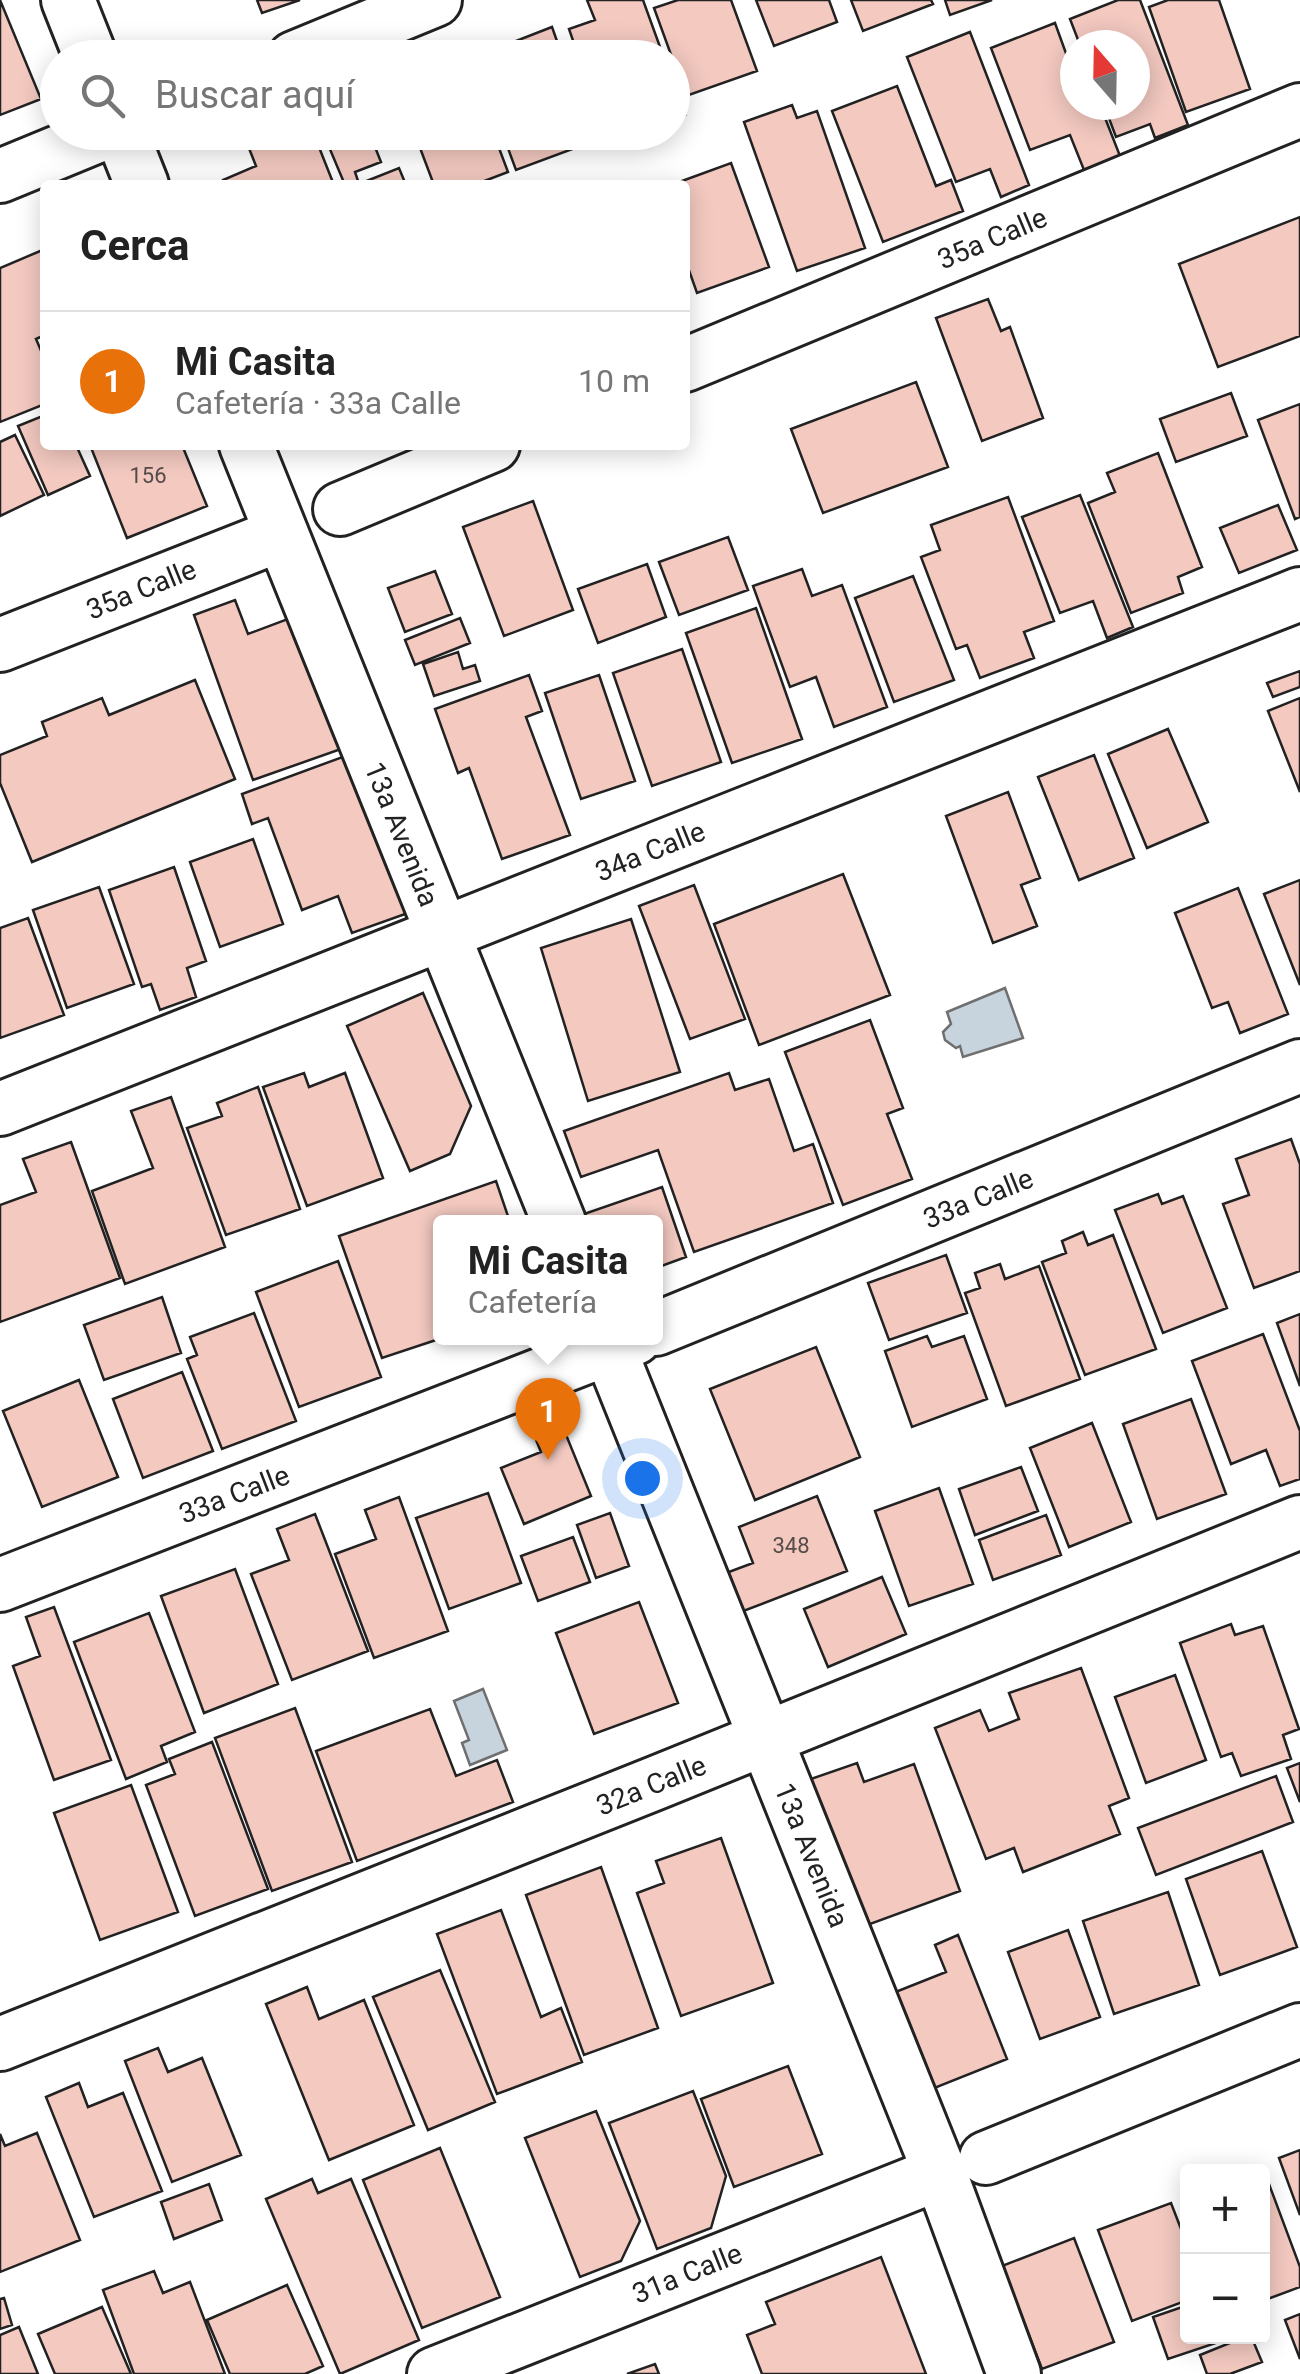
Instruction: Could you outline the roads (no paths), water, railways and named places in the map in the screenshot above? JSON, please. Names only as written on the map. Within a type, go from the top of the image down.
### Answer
[{"type":"street","points":[[68,0],[84,40]]},
{"type":"street","points":[[338,40],[435,0]]},
{"type":"street","name":"35a Calle","points":[[690,363],[1300,110]]},
{"type":"street","points":[[0,176],[64,150]]},
{"type":"street","points":[[128,150],[140,180]]},
{"type":"street","name":"13a Avenida","points":[[248,450],[556,1215]]},
{"type":"street","points":[[340,508],[481,450]]},
{"type":"street","name":"35a Calle","points":[[0,645],[282,534]]},
{"type":"street","name":"34a Calle","points":[[0,1109],[1300,594]]},
{"type":"street","name":"33a Calle","points":[[663,1323],[1300,1066]]},
{"type":"street","name":"33a Calle","points":[[0,1585],[608,1345]]},
{"type":"street","name":"13a Avenida","points":[[628,1345],[765,1738],[963,2166],[1014,2374]]},
{"type":"street","name":"32a Calle","points":[[0,2044],[1300,1522]]},
{"type":"street","name":"31a Calle","points":[[434,2374],[1300,2030]]},
{"type":"place","name":"Mi Casita","points":[[548,1460]]}]
